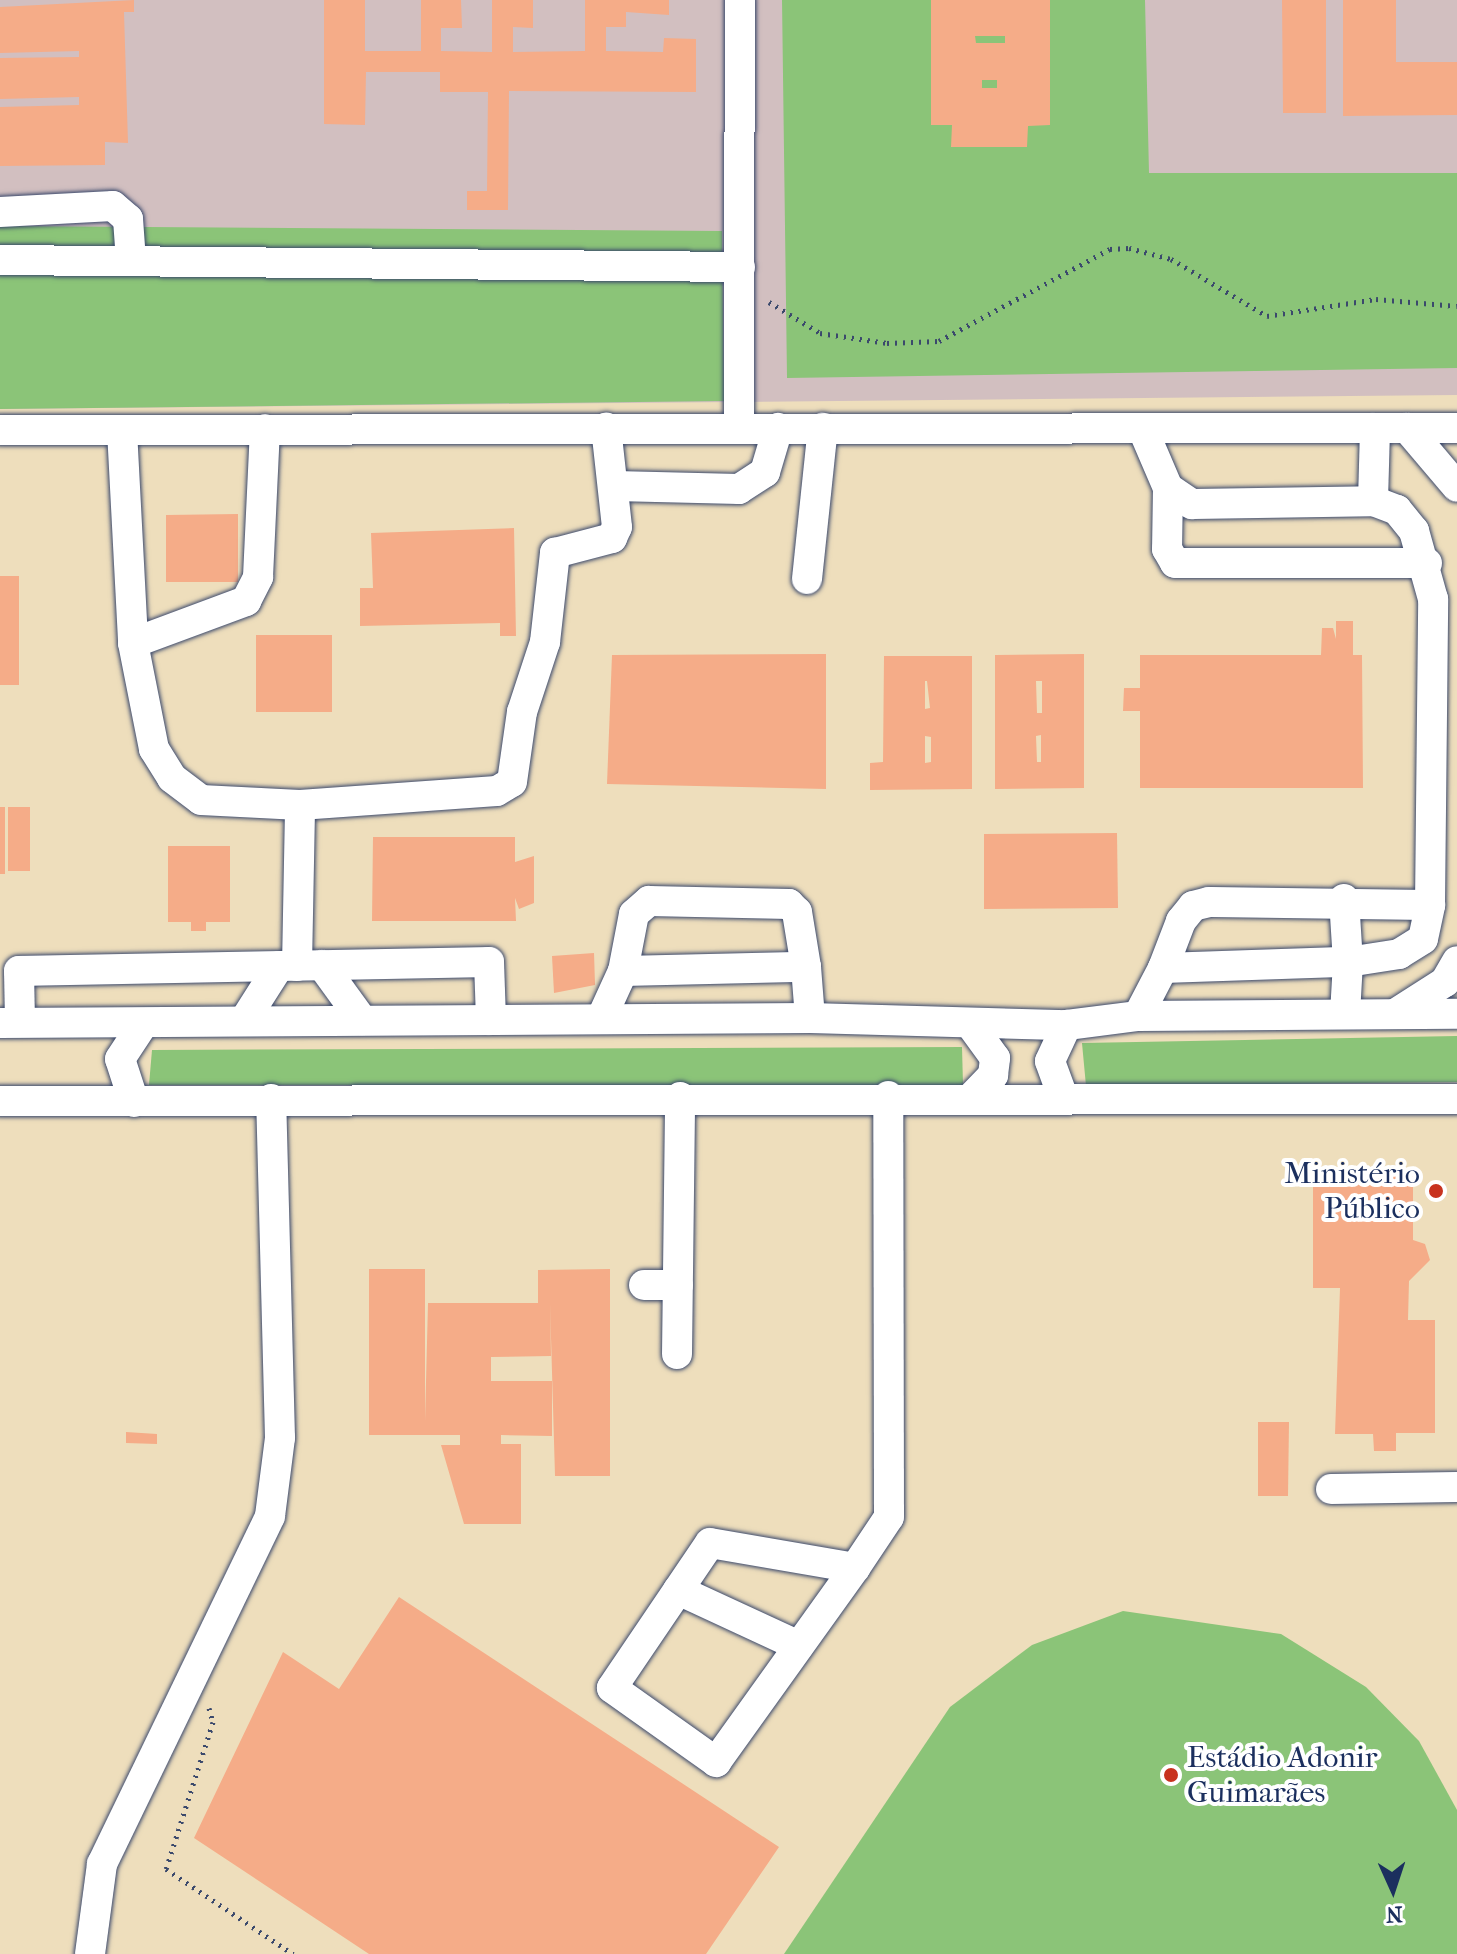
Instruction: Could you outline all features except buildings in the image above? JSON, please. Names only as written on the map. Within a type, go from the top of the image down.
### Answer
[{"type":"street","points":[[739,428],[740,0]]},
{"type":"street","points":[[0,212],[113,206],[128,219],[131,261]]},
{"type":"street","points":[[0,260],[740,267]]},
{"type":"street","points":[[122,430],[133,643],[154,749],[172,778],[201,800],[300,805],[497,791],[512,782],[522,712],[545,642],[555,553],[612,538],[615,486],[606,428]]},
{"type":"street","points":[[615,486],[739,489],[765,472],[778,428]]},
{"type":"street","points":[[807,579],[823,428]]},
{"type":"street","points":[[0,430],[823,428],[1144,432],[1457,428]]},
{"type":"street","points":[[1373,501],[1375,428]]},
{"type":"street","points":[[1407,428],[1457,487]]},
{"type":"street","points":[[133,643],[246,601],[258,577],[265,429]]},
{"type":"street","points":[[1144,432],[1168,488],[1167,549],[1175,563],[1427,563]]},
{"type":"street","points":[[1163,968],[1348,962],[1399,954],[1423,939],[1430,905],[1427,563],[1397,510],[1373,501],[1192,504],[1168,488]]},
{"type":"street","points":[[244,1021],[299,966],[300,805]]},
{"type":"street","points":[[1138,1016],[1193,906],[1344,899],[1430,905]]},
{"type":"street","points":[[1344,899],[1348,962],[1345,1014]]},
{"type":"street","points":[[601,1019],[623,971],[634,914],[649,901],[789,904],[797,912],[810,1018]]},
{"type":"street","points":[[1395,1014],[1445,982],[1457,961]]},
{"type":"street","points":[[491,1020],[489,962],[19,971],[10,1022],[143,1024],[810,1018],[972,1026],[1067,1025],[1138,1016],[1457,1014]]},
{"type":"street","points":[[299,966],[362,1020]]},
{"type":"street","points":[[623,971],[806,967]]},
{"type":"street","points":[[134,1102],[120,1059],[143,1024]]},
{"type":"street","points":[[1063,1097],[1050,1061],[1067,1025]]},
{"type":"street","points":[[971,1098],[993,1075],[995,1058],[972,1026]]},
{"type":"street","points":[[0,1101],[888,1096],[1457,1099]]},
{"type":"street","points":[[855,1568],[710,1543],[612,1688],[716,1762],[855,1568],[889,1517],[888,1096]]},
{"type":"street","points":[[677,1354],[680,1097]]},
{"type":"street","points":[[90,1954],[102,1864],[270,1516],[280,1438],[271,1099]]},
{"type":"street","points":[[644,1285],[678,1285]]},
{"type":"street","points":[[1331,1489],[1457,1487]]},
{"type":"street","points":[[678,1590],[799,1646]]},
{"type":"path","points":[[740,267],[773,307],[800,325],[887,343],[939,341],[1120,248],[1152,250],[1267,316],[1376,299],[1457,306]]},
{"type":"path","points":[[198,1665],[213,1722],[166,1869],[293,1954]]},
{"type":"shaded area","points":[[0,0],[1457,0],[1457,395],[0,409]]},
{"type":"green space","points":[[782,0],[1145,0],[1149,173],[1457,173],[1457,368],[787,378]]},
{"type":"green space","points":[[0,226],[722,231],[724,401],[0,409]]},
{"type":"green space","points":[[1457,1036],[1457,1082],[1086,1086],[1082,1043]]},
{"type":"green space","points":[[962,1047],[963,1085],[149,1085],[152,1050]]},
{"type":"green space","name":"Estádio Adonir Guimarães","points":[[1123,1611],[1281,1634],[1366,1687],[1419,1741],[1457,1810],[1457,1954],[784,1954],[950,1707],[1032,1645]]},
{"type":"place","name":"Ministério Público","points":[[1436,1191]]},
{"type":"place","name":"Estádio Adonir Guimarães","points":[[1171,1775]]}]
